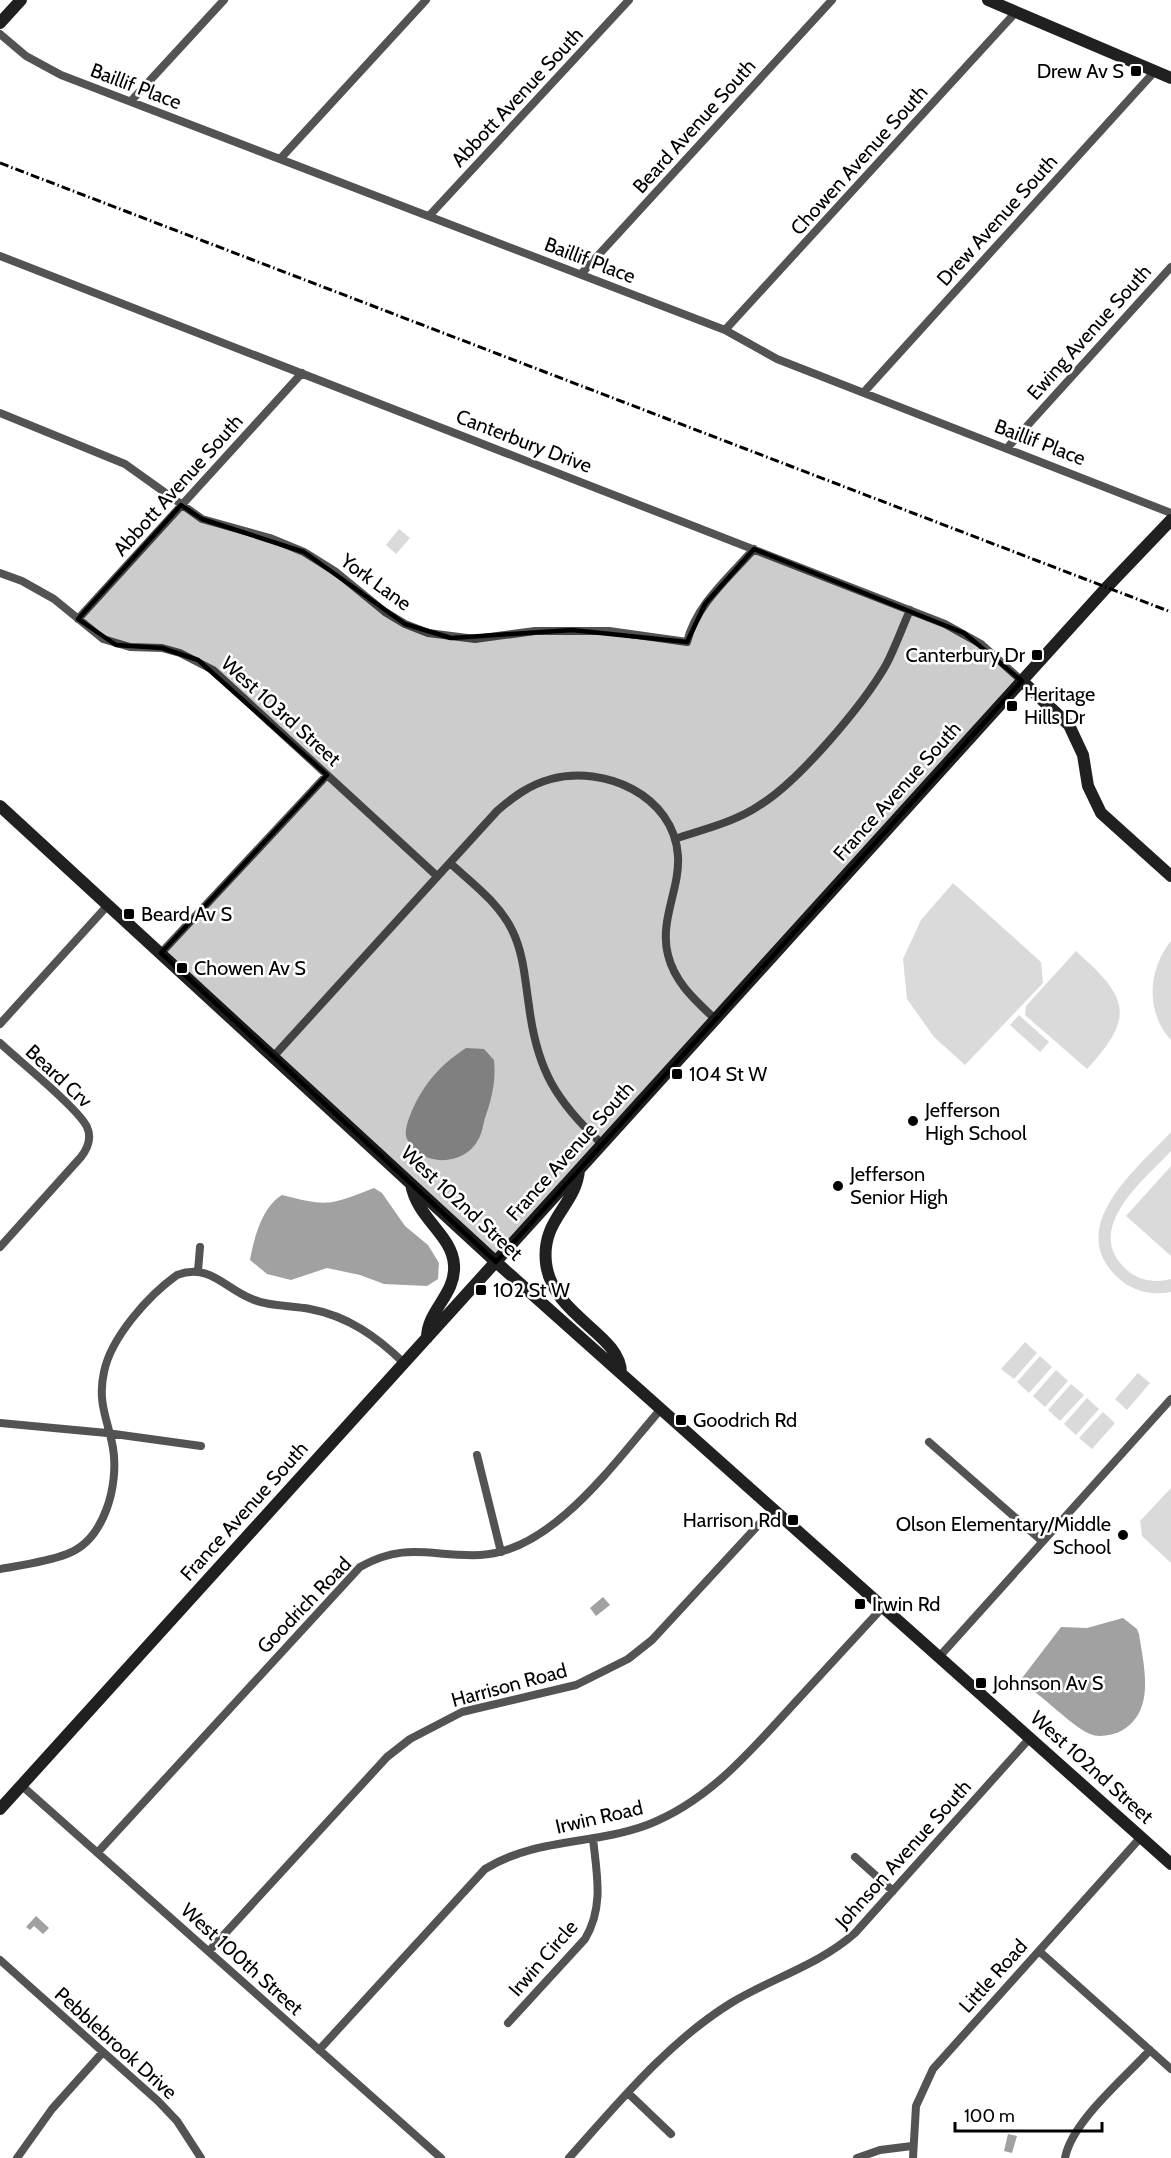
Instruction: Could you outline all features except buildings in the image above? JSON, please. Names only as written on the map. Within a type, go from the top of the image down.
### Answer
[{"type":"main road","points":[[0,22],[21,0]]},
{"type":"main road","points":[[987,0],[1171,78]]},
{"type":"main road","name":"France Avenue South","points":[[0,1809],[1022,681],[1171,520]]},
{"type":"main road","points":[[1022,681],[1069,725],[1083,755],[1088,786],[1101,813],[1171,876]]},
{"type":"main road","name":"West 102nd Street","points":[[0,806],[496,1262],[1171,1864]]},
{"type":"main road","points":[[579,1170],[577,1185],[552,1224],[547,1245],[547,1268],[550,1281],[567,1307],[618,1356],[621,1373]]},
{"type":"main road","points":[[411,1183],[421,1211],[450,1247],[454,1266],[448,1294],[428,1324],[427,1338]]},
{"type":"street","points":[[131,102],[224,0]]},
{"type":"street","points":[[280,159],[426,0]]},
{"type":"street","name":"Abbott Avenue South","points":[[429,216],[629,0]]},
{"type":"street","name":"Beard Avenue South","points":[[580,274],[832,0]]},
{"type":"street","name":"Chowen Avenue South","points":[[725,330],[1016,12]]},
{"type":"street","name":"Baillif Place","points":[[0,34],[43,67],[725,330],[777,359],[1008,447],[1171,513]]},
{"type":"street","name":"Drew Avenue South","points":[[864,392],[1155,71]]},
{"type":"street","name":"Canterbury Drive","points":[[0,256],[910,610],[964,633],[997,657],[1022,681]]},
{"type":"street","name":"Ewing Avenue South","points":[[1008,447],[1171,267]]},
{"type":"street","name":"Abbott Avenue South","points":[[78,619],[302,373]]},
{"type":"street","name":"York Lane","points":[[0,413],[125,464],[202,519],[270,538],[304,552],[405,624],[451,638],[475,639],[572,630],[609,631],[687,642],[690,628],[705,603],[754,549]]},
{"type":"street","name":"West 103rd Street","points":[[0,573],[39,589],[103,639],[116,645],[162,648],[198,660],[213,670],[437,876]]},
{"type":"street","points":[[675,839],[741,816],[760,805],[794,777],[868,692],[886,664],[910,610]]},
{"type":"street","points":[[160,953],[327,775]]},
{"type":"street","points":[[273,1057],[496,811],[513,797],[535,785],[574,776],[595,776],[636,791],[656,806],[667,820],[675,839],[677,874],[667,918],[668,954],[682,986],[716,1020]]},
{"type":"street","points":[[450,863],[501,912],[512,930],[520,950],[531,1028],[543,1070],[565,1107],[602,1144]]},
{"type":"street","points":[[0,1024],[108,905]]},
{"type":"street","name":"Beard Crv","points":[[0,1043],[82,1120],[90,1138],[88,1148],[81,1157],[0,1247]]},
{"type":"street","points":[[198,1271],[200,1247]]},
{"type":"street","points":[[0,1569],[68,1554],[90,1537],[107,1507],[112,1487],[113,1446],[107,1433],[102,1391],[109,1355],[117,1339],[168,1282],[188,1271],[211,1273],[251,1299],[269,1304],[310,1308],[351,1322],[370,1333],[404,1363]]},
{"type":"street","points":[[939,1657],[1171,1399]]},
{"type":"street","name":"Goodrich Road","points":[[98,1852],[360,1568],[375,1559],[406,1550],[459,1555],[501,1552],[529,1542],[549,1530],[568,1513],[661,1409]]},
{"type":"street","points":[[0,1423],[107,1433],[201,1446]]},
{"type":"street","points":[[929,1442],[1042,1541]]},
{"type":"street","points":[[477,1455],[501,1552]]},
{"type":"street","name":"Harrison Road","points":[[208,1951],[387,1757],[410,1739],[462,1712],[576,1685],[628,1659],[652,1640],[773,1509]]},
{"type":"street","name":"Irwin Road","points":[[319,2050],[485,1869],[505,1857],[526,1850],[593,1839],[648,1825],[674,1813],[721,1780],[883,1607]]},
{"type":"street","name":"Johnson Avenue South","points":[[569,2158],[674,2046],[722,2009],[842,1944],[893,1891],[1030,1738]]},
{"type":"street","name":"West 100th Street","points":[[21,1785],[441,2158]]},
{"type":"street","name":"Little Road","points":[[913,2158],[916,2106],[933,2069],[1141,1837]]},
{"type":"street","name":"Irwin Circle","points":[[508,2023],[585,1940],[592,1928],[599,1902],[593,1839]]},
{"type":"street","points":[[855,1857],[893,1891]]},
{"type":"street","points":[[1039,1951],[1171,2069]]},
{"type":"street","name":"Pebblebrook Drive","points":[[0,1960],[177,2121],[201,2158]]},
{"type":"street","points":[[1065,2158],[1075,2134],[1088,2117],[1150,2050]]},
{"type":"street","points":[[17,2158],[52,2109],[103,2052]]},
{"type":"street","points":[[628,2094],[671,2134]]},
{"type":"street","points":[[857,2158],[880,2150],[912,2146]]},
{"type":"highlighted area","points":[[181,505],[202,519],[304,552],[405,624],[451,638],[572,630],[687,642],[705,604],[754,549],[964,633],[1022,681],[496,1262],[161,953],[327,775],[198,660],[162,648],[116,645],[78,619]]},
{"type":"shaded area","points":[[399,529],[410,538],[396,554],[386,545]]},
{"type":"shaded area","points":[[953,883],[1041,962],[1043,983],[965,1065],[934,1037],[907,999],[903,959],[921,920]]},
{"type":"shaded area","points":[[1171,941],[1171,1040],[1157,1017],[1153,990],[1158,964]]},
{"type":"shaded area","points":[[1076,951],[1106,981],[1115,994],[1119,1007],[1119,1020],[1114,1034],[1087,1069],[1025,1015],[1026,1006]]},
{"type":"shaded area","points":[[1019,1015],[1049,1042],[1040,1052],[1010,1025]]},
{"type":"shaded area","points":[[466,1048],[484,1049],[494,1060],[493,1089],[481,1132],[471,1149],[463,1155],[453,1159],[431,1159],[413,1148],[407,1139],[408,1120],[419,1097],[432,1078],[447,1062]]},
{"type":"shaded area","points":[[1171,1132],[1171,1151],[1146,1176],[1122,1206],[1114,1222],[1111,1239],[1115,1255],[1132,1274],[1148,1280],[1171,1279],[1171,1292],[1149,1293],[1135,1289],[1116,1276],[1102,1257],[1098,1237],[1102,1218],[1112,1198]]},
{"type":"shaded area","points":[[1171,1166],[1171,1256],[1126,1216]]},
{"type":"shaded area","points":[[374,1188],[382,1193],[405,1226],[428,1245],[439,1263],[438,1279],[427,1286],[384,1284],[360,1275],[327,1268],[291,1280],[267,1274],[250,1260],[264,1215],[275,1200],[282,1195],[320,1203],[338,1201]]},
{"type":"shaded area","points":[[1025,1342],[1037,1353],[1014,1379],[1001,1369]]},
{"type":"shaded area","points":[[1040,1356],[1052,1367],[1029,1393],[1017,1382]]},
{"type":"shaded area","points":[[1056,1370],[1068,1381],[1045,1407],[1033,1396]]},
{"type":"shaded area","points":[[1138,1373],[1150,1383],[1127,1410],[1115,1399]]},
{"type":"shaded area","points":[[1071,1384],[1084,1395],[1060,1421],[1048,1410]]},
{"type":"shaded area","points":[[1087,1398],[1099,1409],[1076,1435],[1064,1424]]},
{"type":"shaded area","points":[[1103,1412],[1115,1423],[1092,1449],[1079,1438]]},
{"type":"shaded area","points":[[1171,1488],[1171,1563],[1142,1536],[1140,1521]]},
{"type":"shaded area","points":[[603,1597],[610,1605],[596,1616],[590,1608]]},
{"type":"shaded area","points":[[1123,1618],[1137,1629],[1139,1634],[1145,1688],[1139,1712],[1132,1723],[1121,1731],[1106,1736],[1090,1734],[1019,1682],[1061,1627],[1087,1628]]},
{"type":"shaded area","points":[[36,1916],[49,1928],[43,1934],[34,1926],[30,1930],[26,1927]]},
{"type":"shaded area","points":[[1008,2134],[1017,2136],[1012,2153],[1004,2151]]},
{"type":"railway","points":[[0,163],[1171,612]]},
{"type":"place","name":"Drew Av S","points":[[1136,71]]},
{"type":"place","name":"Canterbury Dr","points":[[1037,655]]},
{"type":"place","name":"Heritage Hills Dr","points":[[1012,706]]},
{"type":"place","name":"Beard Av S","points":[[129,914]]},
{"type":"place","name":"Chowen Av S","points":[[182,968]]},
{"type":"place","name":"104 St W","points":[[677,1074]]},
{"type":"place","name":"Jefferson High School","points":[[913,1121]]},
{"type":"place","name":"Jefferson Senior High","points":[[838,1186]]},
{"type":"place","name":"102 St W","points":[[481,1290]]},
{"type":"place","name":"Goodrich Rd","points":[[681,1420]]},
{"type":"place","name":"Harrison Rd","points":[[793,1520]]},
{"type":"place","name":"Olson Elementary/Middle School","points":[[1123,1535]]},
{"type":"place","name":"Irwin Rd","points":[[860,1604]]},
{"type":"place","name":"Johnson Av S","points":[[981,1683]]}]
